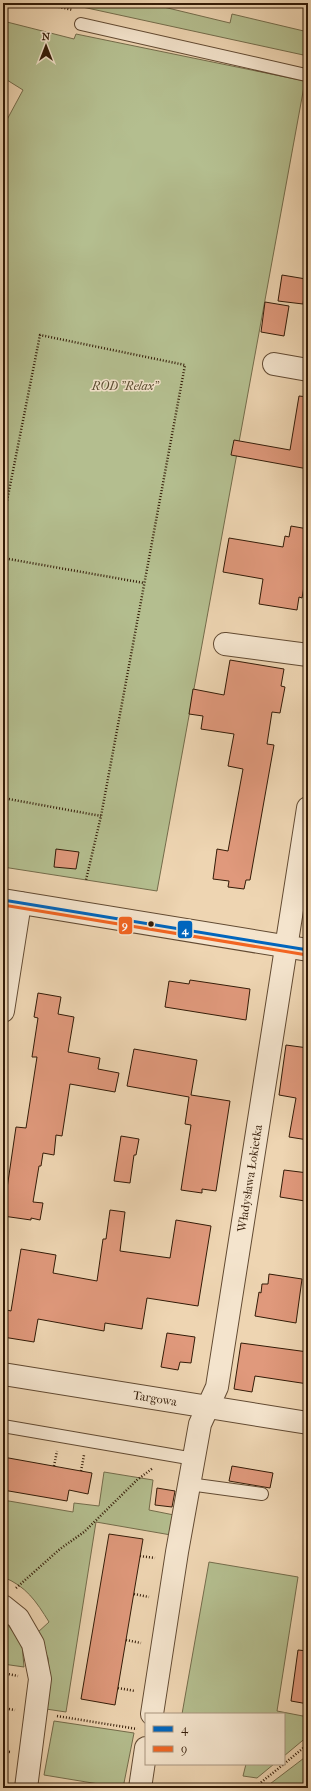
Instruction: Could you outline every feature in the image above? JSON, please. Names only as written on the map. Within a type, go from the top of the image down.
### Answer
[{"type":"street","points":[[274,364],[308,370]]},
{"type":"street","points":[[225,644],[308,655]]},
{"type":"street","name":"Władysława Łokietka","points":[[148,1713],[200,1424],[217,1387],[308,808]]},
{"type":"street","points":[[3,1011],[12,901],[308,950]]},
{"type":"street","name":"Targowa","points":[[3,1374],[308,1423]]},
{"type":"street","points":[[8,1599],[33,1644],[40,1679],[26,1788]]},
{"type":"street","name":"Władysława Łokietka","points":[[140,1788],[145,1730]]},
{"type":"lane","points":[[81,24],[306,75],[308,73]]},
{"type":"lane","points":[[3,1426],[194,1459]]},
{"type":"lane","points":[[190,1484],[262,1494]]},
{"type":"path","points":[[3,521],[40,335],[185,366],[101,816],[86,880]]},
{"type":"path","points":[[3,558],[144,583]]},
{"type":"path","points":[[3,798],[101,816]]},
{"type":"path","points":[[54,1466],[57,1447]]},
{"type":"path","points":[[81,1471],[84,1452]]},
{"type":"path","points":[[8,1599],[17,1587],[60,1549],[84,1532],[137,1480],[159,1464]]},
{"type":"path","points":[[126,1640],[146,1644]]},
{"type":"path","points":[[118,1688],[138,1691]]},
{"type":"path","points":[[3,1708],[145,1730]]},
{"type":"path","points":[[285,1763],[308,1744]]},
{"type":"path","points":[[254,1788],[283,1765]]},
{"type":"path","points":[[259,1788],[260,1783]]},
{"type":"green space","points":[[64,3],[147,3],[230,23],[232,14],[308,32],[308,56]]},
{"type":"green space","name":"ROD \"Relax\"","points":[[3,21],[74,39],[76,34],[305,81],[157,891],[3,867],[3,127],[23,90],[7,80],[3,85]]},
{"type":"green space","points":[[104,1472],[153,1480],[149,1510],[174,1515],[171,1535],[96,1522],[66,1712],[46,1709],[50,1682],[48,1658],[37,1633],[49,1622],[40,1607],[30,1595],[18,1585],[3,1577],[3,1500],[73,1512],[74,1503],[99,1506]]},
{"type":"green space","points":[[209,1562],[298,1577],[277,1711],[308,1717],[308,1736],[285,1755],[285,1713],[182,1713]]},
{"type":"green space","points":[[3,1618],[22,1644],[24,1667],[3,1664]]},
{"type":"green space","points":[[54,1721],[134,1733],[123,1788],[44,1775]]},
{"type":"green space","points":[[308,1755],[308,1788],[265,1788],[266,1787]]},
{"type":"green space","points":[[246,1765],[273,1765],[257,1778],[243,1776]]},
{"type":"building","points":[[282,275],[306,279],[303,304],[278,301]]},
{"type":"building","points":[[265,302],[289,306],[284,336],[261,332]]},
{"type":"building","points":[[299,396],[308,397],[308,469],[231,455],[234,440],[290,450]]},
{"type":"building","points":[[291,526],[308,529],[308,563],[302,598],[299,597],[297,610],[259,604],[263,579],[223,572],[229,538],[283,547],[285,536],[289,537]]},
{"type":"building","points":[[230,660],[284,669],[281,686],[285,687],[280,713],[272,712],[267,744],[274,745],[250,880],[246,880],[244,889],[228,887],[229,881],[213,879],[217,849],[228,851],[243,769],[228,766],[234,734],[201,729],[203,716],[189,714],[193,689],[224,695]]},
{"type":"building","points":[[56,849],[79,852],[76,869],[54,867]]},
{"type":"building","points":[[190,980],[250,989],[246,1020],[165,1007],[169,981],[189,984]]},
{"type":"building","points":[[38,993],[61,997],[58,1014],[74,1017],[68,1052],[100,1058],[98,1069],[119,1073],[115,1092],[70,1084],[62,1136],[56,1135],[54,1155],[43,1153],[41,1166],[39,1166],[33,1202],[43,1203],[40,1220],[31,1218],[31,1220],[3,1216],[16,1127],[26,1128],[37,1057],[32,1057],[38,1018],[34,1017]]},
{"type":"building","points":[[286,1045],[308,1048],[308,1140],[289,1137],[296,1098],[279,1095]]},
{"type":"building","points":[[134,1049],[197,1060],[191,1095],[230,1101],[216,1191],[202,1189],[202,1193],[181,1190],[191,1125],[185,1124],[189,1097],[127,1086]]},
{"type":"building","points":[[121,1136],[139,1139],[136,1155],[134,1155],[130,1183],[114,1181]]},
{"type":"building","points":[[284,1170],[308,1173],[305,1201],[280,1197]]},
{"type":"building","points":[[110,1210],[125,1212],[120,1251],[170,1258],[176,1220],[211,1226],[198,1306],[147,1298],[142,1329],[105,1323],[104,1331],[38,1319],[34,1342],[3,1337],[3,1309],[11,1311],[21,1249],[56,1255],[53,1273],[97,1281],[103,1239],[106,1239]]},
{"type":"building","points":[[269,1274],[302,1279],[296,1323],[255,1316],[259,1292],[261,1293],[262,1284],[268,1284]]},
{"type":"building","points":[[167,1333],[195,1337],[191,1363],[180,1362],[178,1370],[161,1367]]},
{"type":"building","points":[[241,1343],[308,1352],[308,1384],[255,1376],[252,1392],[234,1389]]},
{"type":"building","points":[[3,1457],[92,1473],[88,1494],[69,1490],[67,1501],[3,1490]]},
{"type":"building","points":[[232,1466],[273,1473],[270,1488],[229,1481]]},
{"type":"building","points":[[157,1488],[175,1491],[172,1507],[155,1505]]},
{"type":"building","points":[[109,1534],[143,1539],[115,1705],[81,1699]]},
{"type":"building","points":[[298,1650],[308,1651],[308,1704],[291,1701]]},
{"type":"transit line","name":"4","points":[[3,900],[308,950]]},
{"type":"transit line","name":"9","points":[[3,905],[307,955]]}]
